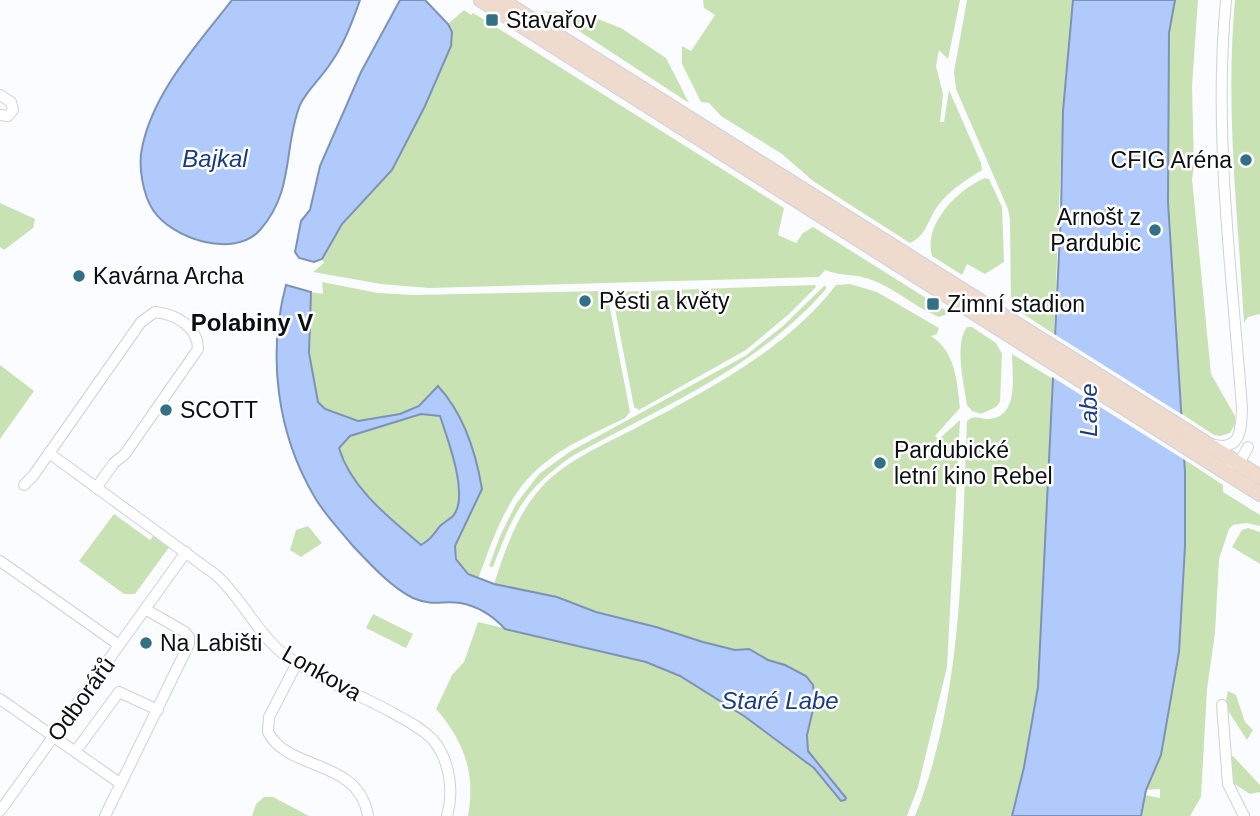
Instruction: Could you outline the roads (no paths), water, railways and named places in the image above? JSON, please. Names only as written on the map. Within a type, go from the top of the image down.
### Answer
[{"type":"main road","points":[[481,0],[1183,446],[1237,462],[1260,477]]},
{"type":"main road","points":[[500,0],[983,302],[1206,453],[1260,494]]},
{"type":"street","points":[[1226,0],[1221,71],[1221,142],[1242,408],[1250,461],[1260,477]]},
{"type":"street","points":[[0,95],[11,102],[13,110],[8,116],[0,115]]},
{"type":"street","points":[[24,485],[144,319],[160,313],[184,322],[196,337],[198,349],[125,454],[114,463],[96,488]]},
{"type":"street","points":[[1206,453],[1236,440],[1241,428],[1242,408]]},
{"type":"street","points":[[1237,462],[1245,455],[1248,447]]},
{"type":"street","name":"Lonkova","points":[[49,453],[223,581],[271,643],[297,663],[408,721],[433,740],[440,750],[448,773],[450,798],[447,816]]},
{"type":"street","name":"Odborářů","points":[[0,811],[186,552]]},
{"type":"street","points":[[0,561],[119,646]]},
{"type":"street","points":[[105,816],[188,649],[189,637],[185,632],[145,609]]},
{"type":"street","points":[[297,663],[269,717],[268,733],[281,747],[353,785],[363,798],[368,816]]},
{"type":"street","points":[[75,752],[119,692],[158,710]]},
{"type":"street","points":[[0,699],[121,784]]},
{"type":"street","points":[[1222,705],[1228,784],[1244,816]]},
{"type":"water","name":"Bajkal","points":[[232,0],[360,0],[338,51],[300,105],[284,184],[271,215],[249,239],[220,244],[188,237],[162,220],[153,210],[144,189],[141,155],[148,127],[166,88],[191,51]]},
{"type":"water","points":[[400,0],[425,0],[448,24],[452,32],[451,46],[425,106],[392,170],[342,224],[322,259],[314,262],[299,258],[295,252],[301,221],[310,210],[320,166],[361,72]]},
{"type":"water","name":"Labe","points":[[1073,0],[1175,0],[1169,33],[1168,202],[1185,472],[1185,546],[1179,652],[1161,755],[1146,790],[1141,816],[1012,816],[1038,687],[1061,213],[1063,111]]},
{"type":"water","name":"Staré Labe","points":[[286,285],[311,292],[309,353],[318,402],[325,409],[358,421],[400,414],[419,406],[438,386],[455,408],[467,434],[482,489],[455,546],[456,559],[468,574],[494,584],[557,597],[596,612],[703,642],[735,650],[749,649],[806,676],[813,685],[815,701],[807,735],[808,751],[845,800],[841,801],[814,768],[744,716],[680,676],[646,662],[505,629],[473,606],[454,602],[420,601],[389,581],[327,516],[301,472],[291,446],[279,393],[277,339]],"holes":[[[421,414],[440,416],[456,467],[458,507],[453,516],[421,545],[362,490],[339,448],[350,436]]]},
{"type":"place","name":"Stavařov","points":[[492,20]]},
{"type":"place","name":"CFIG Aréna","points":[[1246,160]]},
{"type":"place","name":"Arnošt z Pardubic","points":[[1155,230]]},
{"type":"place","name":"Kavárna Archa","points":[[79,276]]},
{"type":"place","name":"Pěsti a květy","points":[[585,301]]},
{"type":"place","name":"Zimní stadion","points":[[933,304]]},
{"type":"place","name":"SCOTT","points":[[166,410]]},
{"type":"place","name":"Pardubické letní kino Rebel","points":[[880,463]]},
{"type":"place","name":"Na Labišti","points":[[146,643]]},
{"type":"district","name":"Polabiny V","points":[[252,322]]}]
